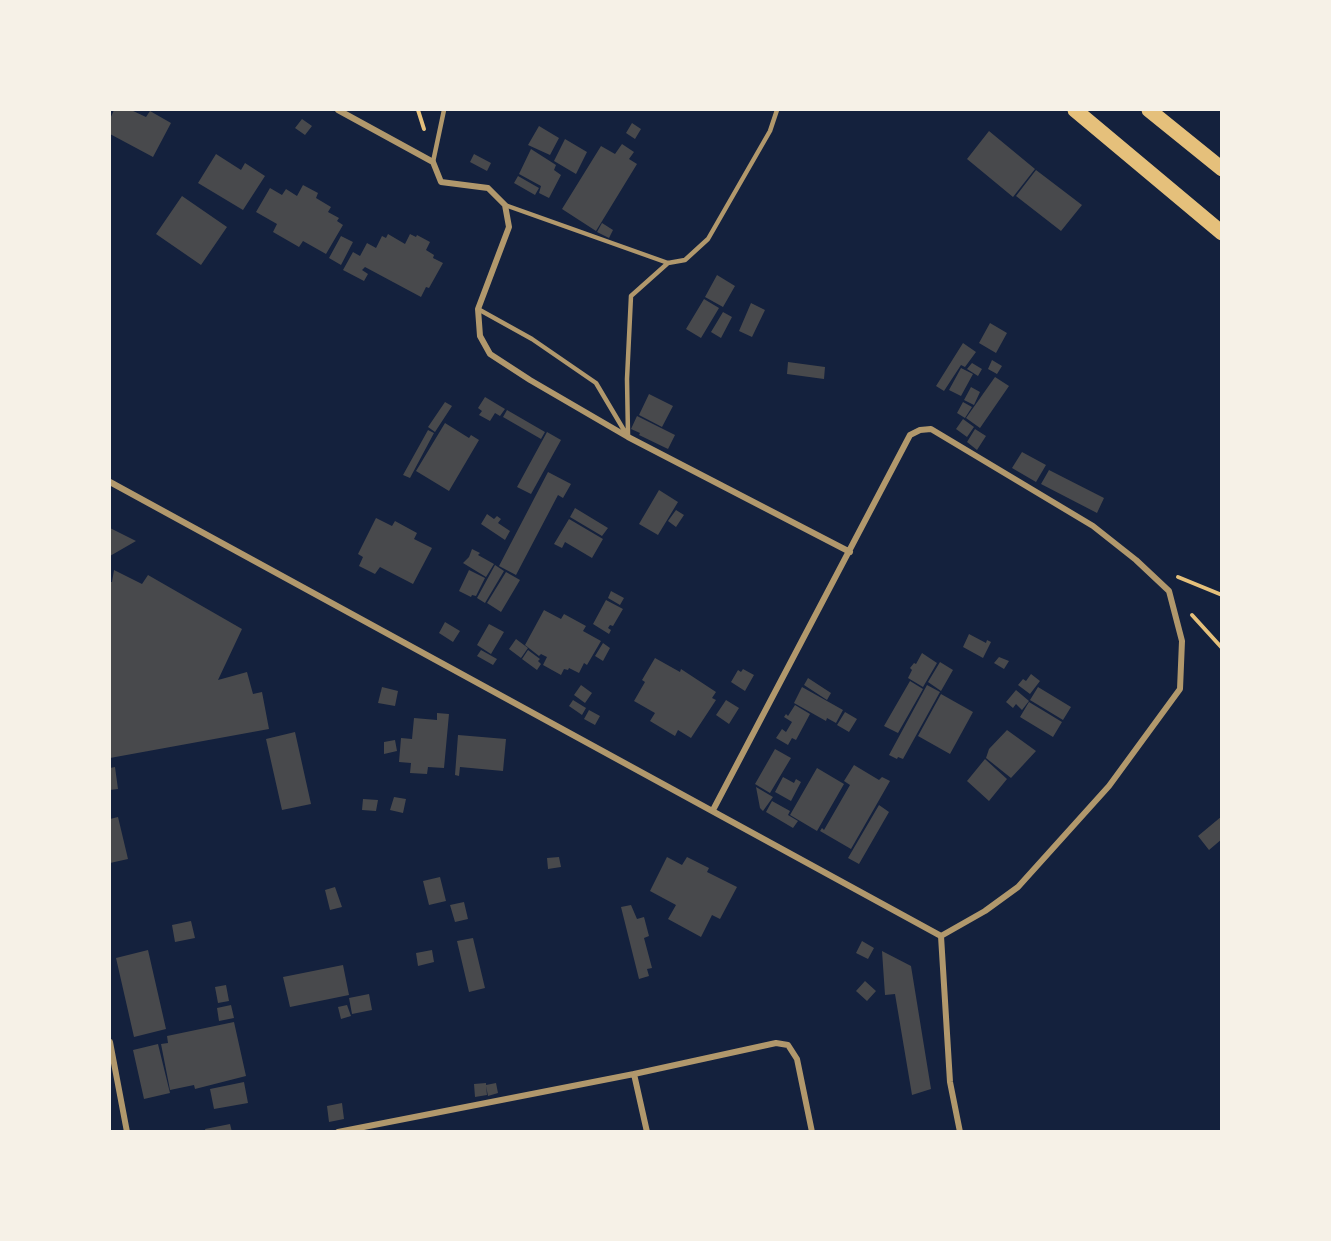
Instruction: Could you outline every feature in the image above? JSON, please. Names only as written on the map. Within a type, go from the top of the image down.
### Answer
[{"type":"main road","points":[[1075,110],[1221,233]]},
{"type":"main road","points":[[1149,110],[1221,169]]},
{"type":"street","points":[[338,110],[433,162],[441,182],[488,188],[505,205],[509,227],[478,309],[480,336],[490,354],[628,437],[850,552]]},
{"type":"street","points":[[713,810],[910,435],[920,430],[931,429],[1093,526],[1136,560],[1169,591],[1182,641],[1180,690],[1109,786],[1018,887],[985,911],[941,936]]},
{"type":"street","points":[[110,482],[941,936]]},
{"type":"street","points":[[941,936],[950,1082],[960,1131]]},
{"type":"street","points":[[110,1042],[127,1131]]},
{"type":"street","points":[[338,1131],[634,1074],[776,1043],[788,1045],[798,1059],[812,1131]]},
{"type":"street","points":[[634,1074],[647,1131]]},
{"type":"lane","points":[[433,162],[444,110]]},
{"type":"lane","points":[[505,205],[668,263],[685,260],[708,239],[770,131],[777,110]]},
{"type":"lane","points":[[628,437],[627,379],[631,296],[668,263]]},
{"type":"lane","points":[[478,309],[532,339],[596,383],[628,437]]},
{"type":"path","points":[[1169,591],[1221,648]]},
{"type":"building","points":[[114,110],[131,110],[146,117],[150,111],[171,123],[153,157],[110,134],[110,119]]},
{"type":"building","points":[[302,119],[312,126],[305,135],[295,128]]},
{"type":"building","points":[[632,123],[641,129],[635,139],[626,133]]},
{"type":"building","points":[[539,126],[559,138],[550,155],[528,145]]},
{"type":"building","points":[[989,131],[1035,169],[1013,197],[967,159]]},
{"type":"building","points":[[565,139],[587,152],[576,174],[554,161]]},
{"type":"building","points":[[622,144],[634,152],[629,159],[637,164],[596,231],[562,209],[601,146],[615,154]]},
{"type":"building","points":[[531,149],[556,165],[554,170],[561,175],[549,198],[539,193],[541,186],[519,174]]},
{"type":"building","points":[[216,154],[241,170],[245,163],[265,176],[243,210],[198,183]]},
{"type":"building","points":[[474,154],[491,163],[487,171],[470,162]]},
{"type":"building","points":[[1036,170],[1082,205],[1061,231],[1016,196]]},
{"type":"building","points":[[518,176],[539,188],[535,195],[514,183]]},
{"type":"building","points":[[303,185],[318,193],[316,198],[331,207],[328,212],[339,218],[337,221],[343,225],[326,254],[303,241],[299,247],[273,232],[277,224],[256,212],[270,188],[282,195],[286,189],[297,196]]},
{"type":"building","points":[[182,196],[227,227],[201,265],[156,234]]},
{"type":"building","points":[[602,223],[613,230],[609,238],[597,232]]},
{"type":"building","points":[[388,234],[405,244],[410,234],[416,237],[417,235],[430,242],[426,250],[434,255],[433,258],[443,263],[429,288],[426,287],[421,297],[365,267],[362,270],[368,274],[364,281],[343,270],[353,252],[360,256],[367,243],[376,248],[382,236],[386,238]]},
{"type":"building","points":[[341,236],[353,242],[341,265],[329,258]]},
{"type":"building","points":[[717,275],[735,286],[723,307],[705,297]]},
{"type":"building","points":[[704,299],[719,308],[701,338],[686,329]]},
{"type":"building","points":[[751,303],[765,310],[752,337],[739,331]]},
{"type":"building","points":[[723,312],[732,317],[721,338],[711,332]]},
{"type":"building","points":[[990,323],[1007,333],[996,353],[979,343]]},
{"type":"building","points":[[963,343],[976,352],[965,367],[961,365],[944,391],[936,386]]},
{"type":"building","points":[[992,360],[1002,366],[997,374],[988,369]]},
{"type":"building","points":[[788,362],[825,367],[824,379],[787,374]]},
{"type":"building","points":[[972,363],[982,369],[978,376],[967,369]]},
{"type":"building","points":[[961,368],[973,374],[961,396],[949,390]]},
{"type":"building","points":[[995,377],[1009,386],[980,428],[966,418]]},
{"type":"building","points":[[971,387],[980,392],[974,405],[964,400]]},
{"type":"building","points":[[649,394],[673,406],[662,427],[639,415]]},
{"type":"building","points":[[485,397],[505,409],[500,416],[495,413],[490,421],[479,415],[482,411],[478,408]]},
{"type":"building","points":[[445,402],[452,406],[435,432],[428,427]]},
{"type":"building","points":[[963,402],[972,407],[965,418],[957,413]]},
{"type":"building","points":[[507,410],[545,432],[541,439],[503,417]]},
{"type":"building","points":[[637,416],[675,435],[668,449],[631,429]]},
{"type":"building","points":[[963,419],[974,427],[967,437],[956,429]]},
{"type":"building","points":[[445,423],[469,438],[471,435],[479,440],[449,491],[416,471]]},
{"type":"building","points":[[975,429],[986,436],[977,450],[967,442]]},
{"type":"building","points":[[428,430],[434,433],[410,478],[403,475]]},
{"type":"building","points":[[547,432],[561,440],[531,494],[517,487]]},
{"type":"building","points":[[1022,452],[1046,465],[1036,482],[1012,468]]},
{"type":"building","points":[[1049,470],[1104,498],[1097,513],[1041,484]]},
{"type":"building","points":[[548,472],[571,484],[563,498],[558,495],[516,575],[499,566]]},
{"type":"building","points":[[659,490],[678,502],[658,535],[639,524]]},
{"type":"building","points":[[575,508],[608,528],[602,536],[570,517]]},
{"type":"building","points":[[676,510],[684,515],[676,527],[668,521]]},
{"type":"building","points":[[487,514],[494,519],[497,516],[501,519],[498,523],[510,531],[505,540],[481,524]]},
{"type":"building","points":[[376,518],[392,526],[395,521],[417,533],[414,539],[432,548],[413,584],[380,567],[375,574],[359,566],[363,557],[358,554]]},
{"type":"building","points":[[569,519],[603,539],[592,558],[565,542],[562,548],[554,544]]},
{"type":"building","points":[[110,528],[136,541],[110,556]]},
{"type":"building","points":[[472,549],[494,564],[486,577],[463,563],[469,557]]},
{"type":"building","points":[[495,565],[504,571],[485,603],[477,598]]},
{"type":"building","points":[[114,570],[142,584],[148,575],[242,629],[218,680],[247,672],[253,694],[262,692],[269,729],[110,758],[110,582],[112,582]]},
{"type":"building","points":[[469,570],[485,578],[476,596],[471,597],[459,591]]},
{"type":"building","points":[[506,572],[520,580],[501,612],[487,603]]},
{"type":"building","points":[[611,591],[624,598],[620,605],[608,598]]},
{"type":"building","points":[[606,600],[623,609],[613,626],[610,625],[608,628],[611,630],[609,634],[593,624]]},
{"type":"building","points":[[544,610],[561,619],[564,614],[586,626],[583,631],[601,641],[587,665],[584,663],[579,673],[569,668],[564,669],[561,675],[543,665],[547,657],[541,654],[539,656],[525,645]]},
{"type":"building","points":[[445,622],[460,631],[453,642],[439,633]]},
{"type":"building","points":[[489,624],[504,632],[491,654],[477,645]]},
{"type":"building","points":[[969,634],[986,643],[987,640],[991,642],[983,658],[963,647]]},
{"type":"building","points":[[516,639],[528,648],[521,658],[509,649]]},
{"type":"building","points":[[603,643],[610,648],[603,661],[595,656]]},
{"type":"building","points":[[481,650],[497,659],[493,665],[477,656]]},
{"type":"building","points":[[528,650],[540,659],[538,661],[541,664],[537,670],[522,659]]},
{"type":"building","points":[[922,653],[937,663],[923,687],[908,678],[912,670],[910,668],[914,663],[916,664]]},
{"type":"building","points":[[999,657],[1009,661],[1004,669],[994,663]]},
{"type":"building","points":[[655,658],[680,672],[681,669],[716,692],[712,698],[716,700],[691,738],[678,730],[675,736],[650,721],[655,713],[634,701],[645,682],[642,680]]},
{"type":"building","points":[[940,662],[953,670],[941,691],[928,682]]},
{"type":"building","points":[[743,669],[754,675],[745,691],[731,682],[738,670],[741,672]]},
{"type":"building","points":[[1031,674],[1040,681],[1030,694],[1018,685],[1023,679],[1026,681]]},
{"type":"building","points":[[808,678],[831,693],[827,700],[804,685]]},
{"type":"building","points":[[910,681],[923,689],[898,733],[884,726]]},
{"type":"building","points":[[581,685],[592,693],[585,703],[574,695]]},
{"type":"building","points":[[927,685],[940,692],[903,759],[898,757],[897,759],[889,755]]},
{"type":"building","points":[[382,687],[398,691],[395,706],[378,703]]},
{"type":"building","points":[[802,687],[843,710],[836,723],[827,718],[826,721],[794,703]]},
{"type":"building","points":[[1038,687],[1071,707],[1063,720],[1030,700]]},
{"type":"building","points":[[1016,690],[1029,701],[1022,710],[1016,704],[1013,708],[1006,702]]},
{"type":"building","points":[[941,694],[973,712],[950,754],[918,736]]},
{"type":"building","points":[[573,700],[586,708],[582,715],[569,706]]},
{"type":"building","points":[[726,700],[739,708],[729,724],[716,715]]},
{"type":"building","points":[[1029,702],[1062,722],[1053,737],[1020,717]]},
{"type":"building","points":[[795,705],[810,714],[796,740],[792,738],[788,745],[776,738],[782,729],[786,732],[792,722],[784,717],[786,714],[788,716]]},
{"type":"building","points":[[589,710],[600,716],[595,725],[584,719]]},
{"type":"building","points":[[845,712],[857,719],[849,732],[837,725]]},
{"type":"building","points":[[437,713],[449,714],[444,768],[428,767],[427,774],[410,773],[411,763],[399,762],[401,738],[412,739],[414,718],[437,720]]},
{"type":"building","points":[[1007,730],[1036,751],[1011,778],[986,758],[989,749]]},
{"type":"building","points":[[295,732],[311,804],[282,810],[266,739]]},
{"type":"building","points":[[458,735],[506,739],[503,771],[460,767],[459,776],[455,775]]},
{"type":"building","points":[[395,740],[397,751],[384,754],[384,742]]},
{"type":"building","points":[[775,749],[791,758],[770,793],[755,784]]},
{"type":"building","points":[[985,759],[1007,779],[989,801],[967,781]]},
{"type":"building","points":[[854,765],[879,780],[882,777],[890,781],[851,849],[820,831],[822,828],[824,830],[850,785],[844,781]]},
{"type":"building","points":[[115,767],[118,789],[110,790],[110,768]]},
{"type":"building","points":[[817,768],[844,784],[817,831],[790,815]]},
{"type":"building","points":[[783,777],[794,783],[796,779],[801,782],[791,801],[775,792]]},
{"type":"building","points":[[756,787],[773,797],[763,811],[760,808]]},
{"type":"building","points":[[394,797],[406,799],[403,813],[390,810]]},
{"type":"building","points":[[363,799],[378,800],[376,811],[362,810]]},
{"type":"building","points":[[772,801],[790,811],[788,815],[798,821],[793,828],[766,812]]},
{"type":"building","points":[[879,805],[889,812],[859,864],[848,858]]},
{"type":"building","points":[[1222,816],[1222,839],[1209,850],[1198,836]]},
{"type":"building","points":[[118,817],[128,859],[110,863],[110,819]]},
{"type":"building","points":[[559,857],[561,867],[548,869],[547,858]]},
{"type":"building","points":[[667,857],[682,865],[687,857],[709,868],[707,872],[737,887],[720,919],[712,915],[701,937],[668,919],[676,905],[650,891]]},
{"type":"building","points":[[440,877],[446,901],[429,905],[423,881]]},
{"type":"building","points":[[335,887],[342,907],[330,910],[325,890]]},
{"type":"building","points":[[464,902],[468,919],[455,922],[450,905]]},
{"type":"building","points":[[631,905],[637,919],[644,917],[649,936],[644,938],[652,968],[647,969],[649,976],[639,979],[621,907]]},
{"type":"building","points":[[191,921],[195,938],[175,942],[172,925]]},
{"type":"building","points":[[473,938],[485,988],[469,992],[457,941]]},
{"type":"building","points":[[862,941],[874,948],[868,959],[856,953]]},
{"type":"building","points":[[148,950],[166,1029],[134,1037],[116,958]]},
{"type":"building","points":[[432,950],[434,962],[418,966],[416,953]]},
{"type":"building","points":[[882,951],[911,966],[931,1089],[912,1095],[895,994],[885,995]]},
{"type":"building","points":[[343,965],[349,995],[290,1007],[283,977]]},
{"type":"building","points":[[865,981],[876,991],[867,1001],[856,991]]},
{"type":"building","points":[[226,985],[229,1001],[218,1003],[215,987]]},
{"type":"building","points":[[369,994],[372,1010],[352,1014],[349,998]]},
{"type":"building","points":[[231,1005],[234,1018],[219,1021],[217,1008]]},
{"type":"building","points":[[347,1005],[351,1016],[341,1019],[338,1007]]},
{"type":"building","points":[[234,1022],[246,1076],[195,1089],[194,1085],[170,1090],[161,1044],[168,1043],[167,1036]]},
{"type":"building","points":[[158,1044],[170,1093],[144,1099],[133,1050]]},
{"type":"building","points":[[244,1082],[248,1103],[214,1109],[210,1089]]},
{"type":"building","points":[[486,1083],[486,1085],[496,1083],[498,1093],[488,1096],[486,1086],[487,1095],[475,1097],[474,1084]]},
{"type":"building","points":[[342,1103],[344,1119],[329,1122],[327,1106]]},
{"type":"building","points":[[230,1124],[232,1132],[206,1132],[205,1129]]}]
